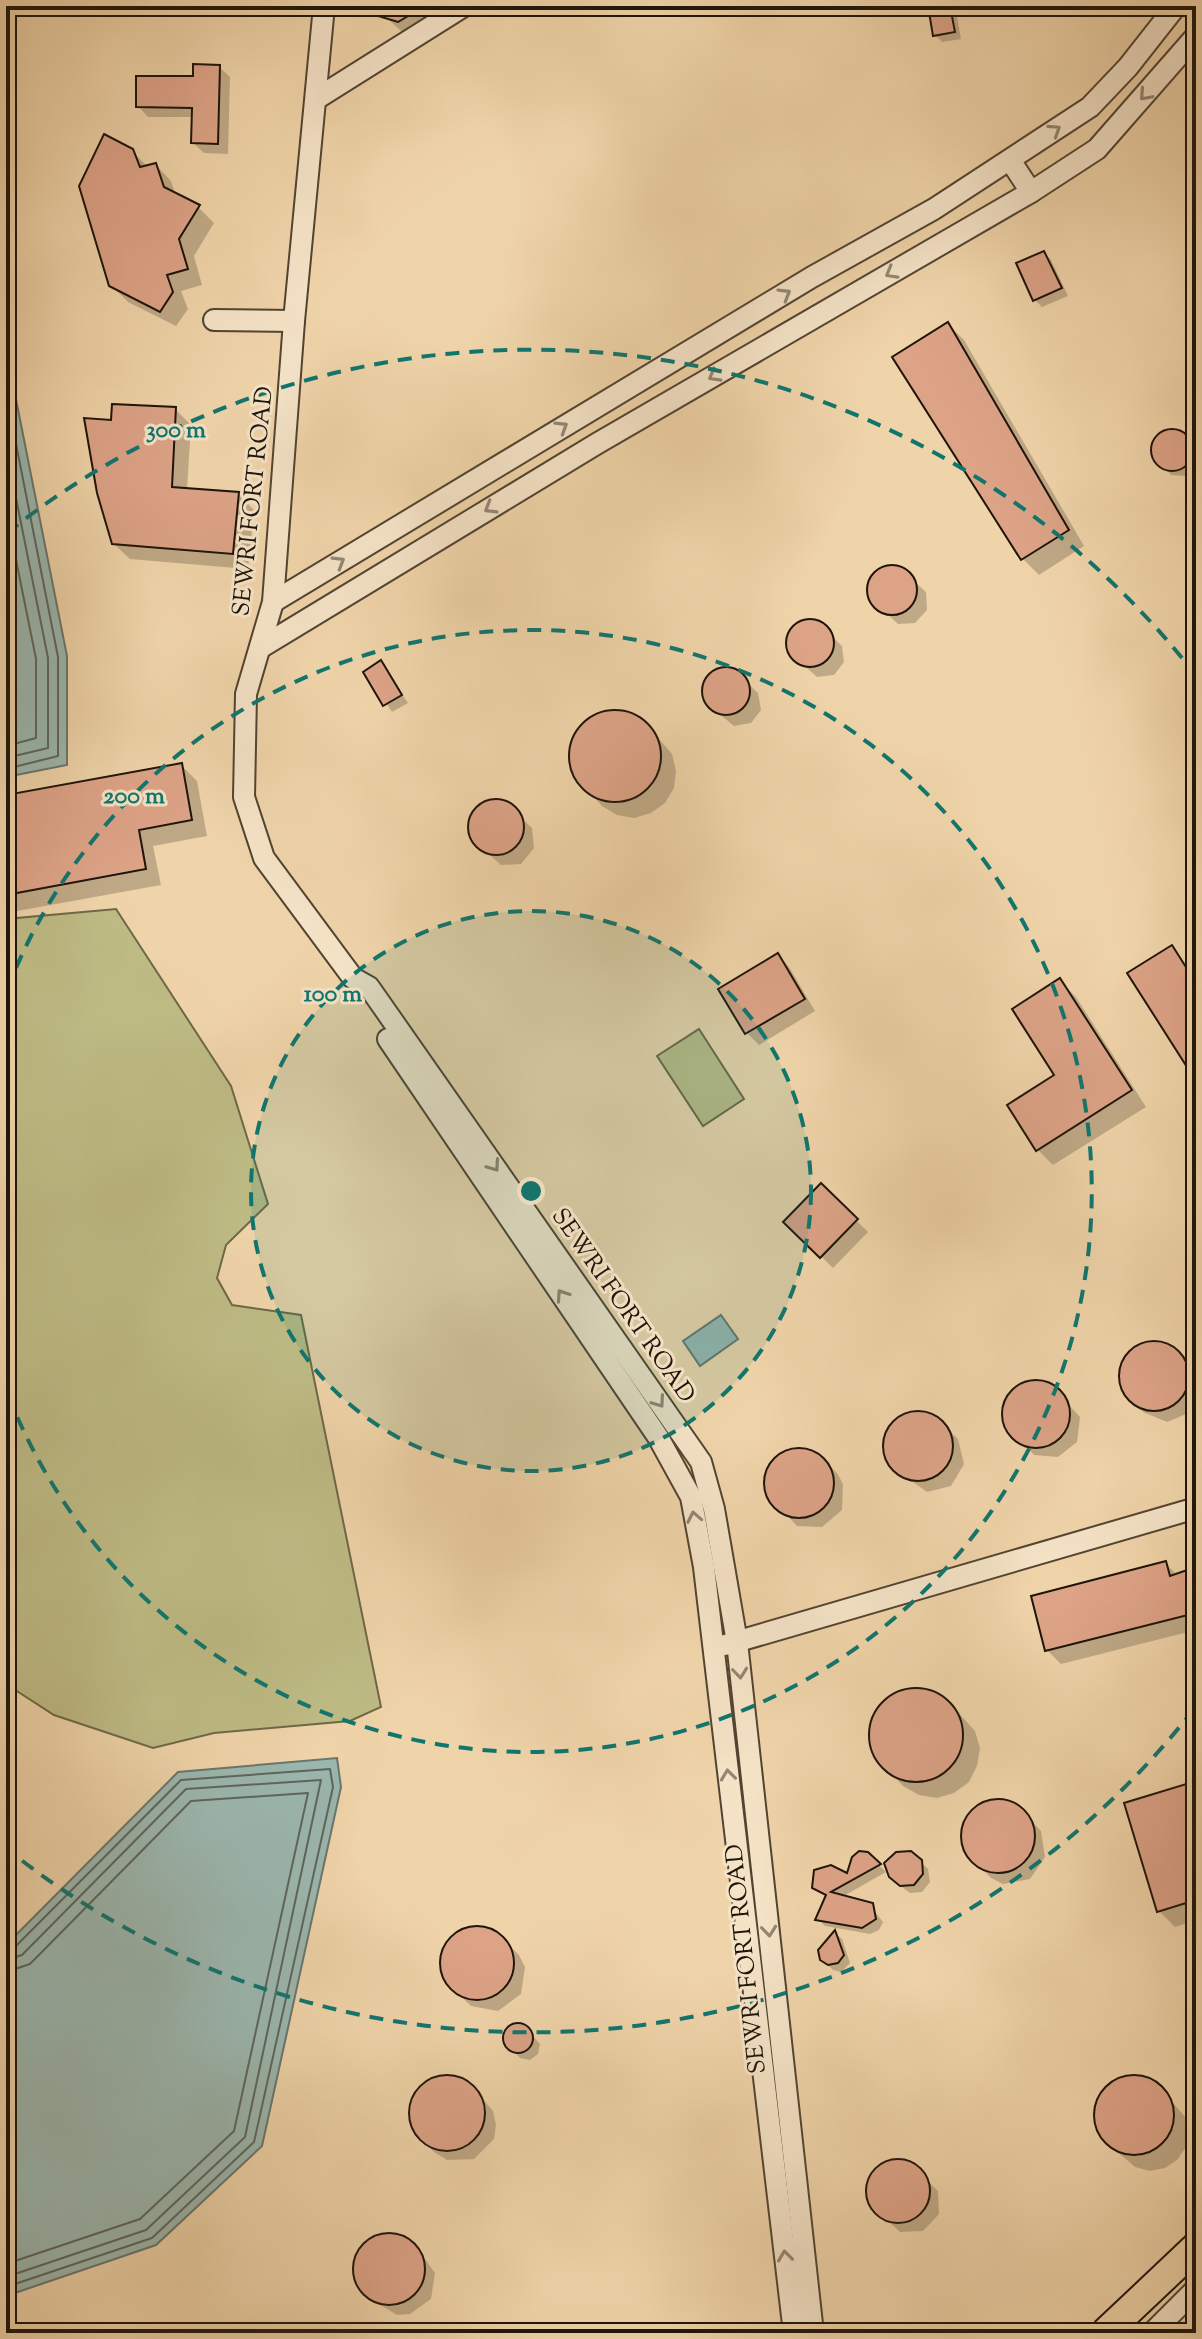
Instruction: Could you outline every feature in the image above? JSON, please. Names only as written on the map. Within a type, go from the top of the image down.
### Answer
[{"type":"highway","points":[[1105,2333],[1196,2247]]},
{"type":"highway","points":[[1148,2331],[1196,2273]]},
{"type":"street","name":"SEWRI FORT ROAD","points":[[324,6],[294,321],[273,602],[246,694],[244,797],[264,858],[353,978],[369,987],[625,1370],[701,1462],[714,1509],[737,1642],[803,2329]]},
{"type":"street","points":[[316,99],[464,6]]},
{"type":"street","points":[[273,602],[812,277],[934,209],[1010,160],[1090,107],[1128,67],[1176,6]]},
{"type":"street","points":[[260,648],[598,443],[1031,192],[1097,149],[1196,36]]},
{"type":"street","points":[[1010,160],[1031,192]]},
{"type":"street","points":[[214,320],[294,321]]},
{"type":"street","points":[[625,1370],[691,1497],[803,2329]]},
{"type":"street","points":[[713,1647],[1196,1508]]},
{"type":"street","points":[[733,1819],[756,1816]]},
{"type":"street","points":[[1096,2333],[1196,2236]]},
{"type":"street","points":[[1132,2297],[1148,2331],[1196,2289]]},
{"type":"shaded area","points":[[116,909],[231,1086],[268,1204],[226,1245],[217,1278],[232,1305],[301,1315],[381,1707],[350,1721],[214,1733],[153,1748],[54,1715],[6,1684],[6,919]]},
{"type":"shaded area","points":[[699,1029],[744,1099],[703,1126],[657,1056]]},
{"type":"water","points":[[6,349],[67,656],[67,765],[6,777]]},
{"type":"water","points":[[721,1315],[738,1339],[700,1366],[683,1341]]},
{"type":"water","points":[[337,1758],[341,1787],[262,2146],[156,2245],[6,2296],[6,1945],[178,1772]]},
{"type":"building","points":[[358,6],[425,6],[398,22],[358,10]]},
{"type":"building","points":[[928,6],[950,6],[955,32],[933,36]]},
{"type":"building","points":[[193,64],[220,65],[218,144],[191,143],[192,108],[136,107],[136,76],[193,76]]},
{"type":"building","points":[[104,134],[133,149],[140,167],[156,163],[164,187],[200,205],[179,239],[188,269],[167,275],[173,292],[160,312],[109,286],[79,186]]},
{"type":"building","points":[[1044,251],[1062,288],[1033,301],[1016,263]]},
{"type":"building","points":[[948,322],[1069,530],[1021,560],[892,357]]},
{"type":"building","points":[[112,404],[176,407],[172,487],[239,492],[233,554],[112,544],[97,493],[84,418],[111,420]]},
{"type":"building","points":[[1172,429],[1187,435],[1193,450],[1187,465],[1172,471],[1157,465],[1151,450],[1157,435]]},
{"type":"building","points":[[892,565],[909,573],[917,590],[909,607],[892,615],[875,607],[867,590],[875,573]]},
{"type":"building","points":[[810,619],[827,626],[834,643],[827,660],[810,667],[793,660],[786,643],[793,626]]},
{"type":"building","points":[[381,660],[402,695],[383,706],[363,672]]},
{"type":"building","points":[[726,667],[735,668],[743,674],[749,682],[749,700],[743,708],[735,714],[726,715],[717,714],[709,708],[703,700],[702,691],[703,682],[709,674],[717,668]]},
{"type":"building","points":[[615,710],[641,718],[653,730],[661,756],[653,782],[641,794],[615,802],[589,794],[577,782],[569,756],[577,730],[589,718]]},
{"type":"building","points":[[182,763],[192,820],[139,830],[146,869],[6,895],[6,795]]},
{"type":"building","points":[[496,799],[516,807],[524,827],[516,847],[496,855],[476,847],[468,827],[476,807]]},
{"type":"building","points":[[1172,945],[1196,983],[1196,1061],[1187,1067],[1127,973]]},
{"type":"building","points":[[778,953],[805,999],[745,1034],[718,989]]},
{"type":"building","points":[[1060,978],[1132,1090],[1036,1151],[1007,1105],[1054,1075],[1012,1009]]},
{"type":"building","points":[[821,1183],[858,1219],[820,1258],[783,1222]]},
{"type":"building","points":[[1154,1341],[1179,1351],[1189,1376],[1179,1401],[1154,1411],[1129,1401],[1119,1376],[1129,1351]]},
{"type":"building","points":[[1036,1380],[1060,1390],[1070,1414],[1060,1438],[1036,1448],[1012,1438],[1002,1414],[1012,1390]]},
{"type":"building","points":[[918,1411],[943,1421],[953,1446],[943,1471],[918,1481],[893,1471],[883,1446],[893,1421]]},
{"type":"building","points":[[792,1448],[806,1448],[828,1463],[834,1483],[832,1496],[824,1508],[806,1518],[792,1518],[770,1503],[764,1490],[764,1476],[779,1454]]},
{"type":"building","points":[[1166,1561],[1170,1576],[1196,1567],[1196,1613],[1045,1651],[1031,1596]]},
{"type":"building","points":[[907,1688],[925,1688],[950,1701],[960,1717],[963,1735],[960,1753],[950,1769],[925,1782],[907,1782],[882,1769],[869,1744],[869,1726],[882,1701]]},
{"type":"building","points":[[1196,1781],[1196,1900],[1157,1912],[1124,1803]]},
{"type":"building","points":[[998,1799],[1012,1802],[1024,1810],[1032,1822],[1035,1836],[1032,1850],[1024,1862],[1012,1870],[998,1873],[984,1870],[972,1862],[964,1850],[961,1836],[964,1822],[972,1810],[984,1802]]},
{"type":"building","points":[[859,1851],[868,1852],[881,1864],[831,1892],[873,1903],[876,1919],[862,1928],[815,1920],[826,1895],[812,1888],[814,1870],[831,1865],[847,1873],[852,1857]]},
{"type":"building","points":[[911,1851],[922,1860],[923,1874],[914,1885],[900,1886],[889,1877],[884,1863],[896,1852]]},
{"type":"building","points":[[470,1926],[484,1926],[498,1932],[508,1942],[514,1963],[512,1977],[498,1994],[484,2000],[470,2000],[456,1994],[446,1984],[440,1970],[440,1956],[446,1942],[456,1932]]},
{"type":"building","points":[[835,1930],[844,1955],[838,1963],[828,1965],[820,1960],[818,1950]]},
{"type":"building","points":[[518,2023],[529,2027],[533,2038],[529,2049],[518,2053],[507,2049],[503,2038],[507,2027]]},
{"type":"building","points":[[447,2075],[461,2078],[474,2086],[482,2099],[485,2113],[482,2127],[474,2140],[461,2148],[447,2151],[433,2148],[420,2140],[412,2127],[409,2113],[412,2099],[420,2086],[433,2078]]},
{"type":"building","points":[[1134,2075],[1149,2078],[1162,2087],[1171,2100],[1174,2115],[1171,2130],[1162,2143],[1149,2152],[1134,2155],[1119,2152],[1106,2143],[1097,2130],[1094,2115],[1097,2100],[1106,2087],[1119,2078]]},
{"type":"building","points":[[898,2159],[916,2165],[924,2173],[930,2191],[924,2209],[916,2217],[898,2223],[880,2217],[872,2209],[866,2191],[872,2173],[880,2165]]},
{"type":"building","points":[[389,2233],[409,2239],[419,2249],[425,2269],[419,2289],[409,2299],[389,2305],[369,2299],[359,2289],[353,2269],[359,2249],[369,2239]]}]
